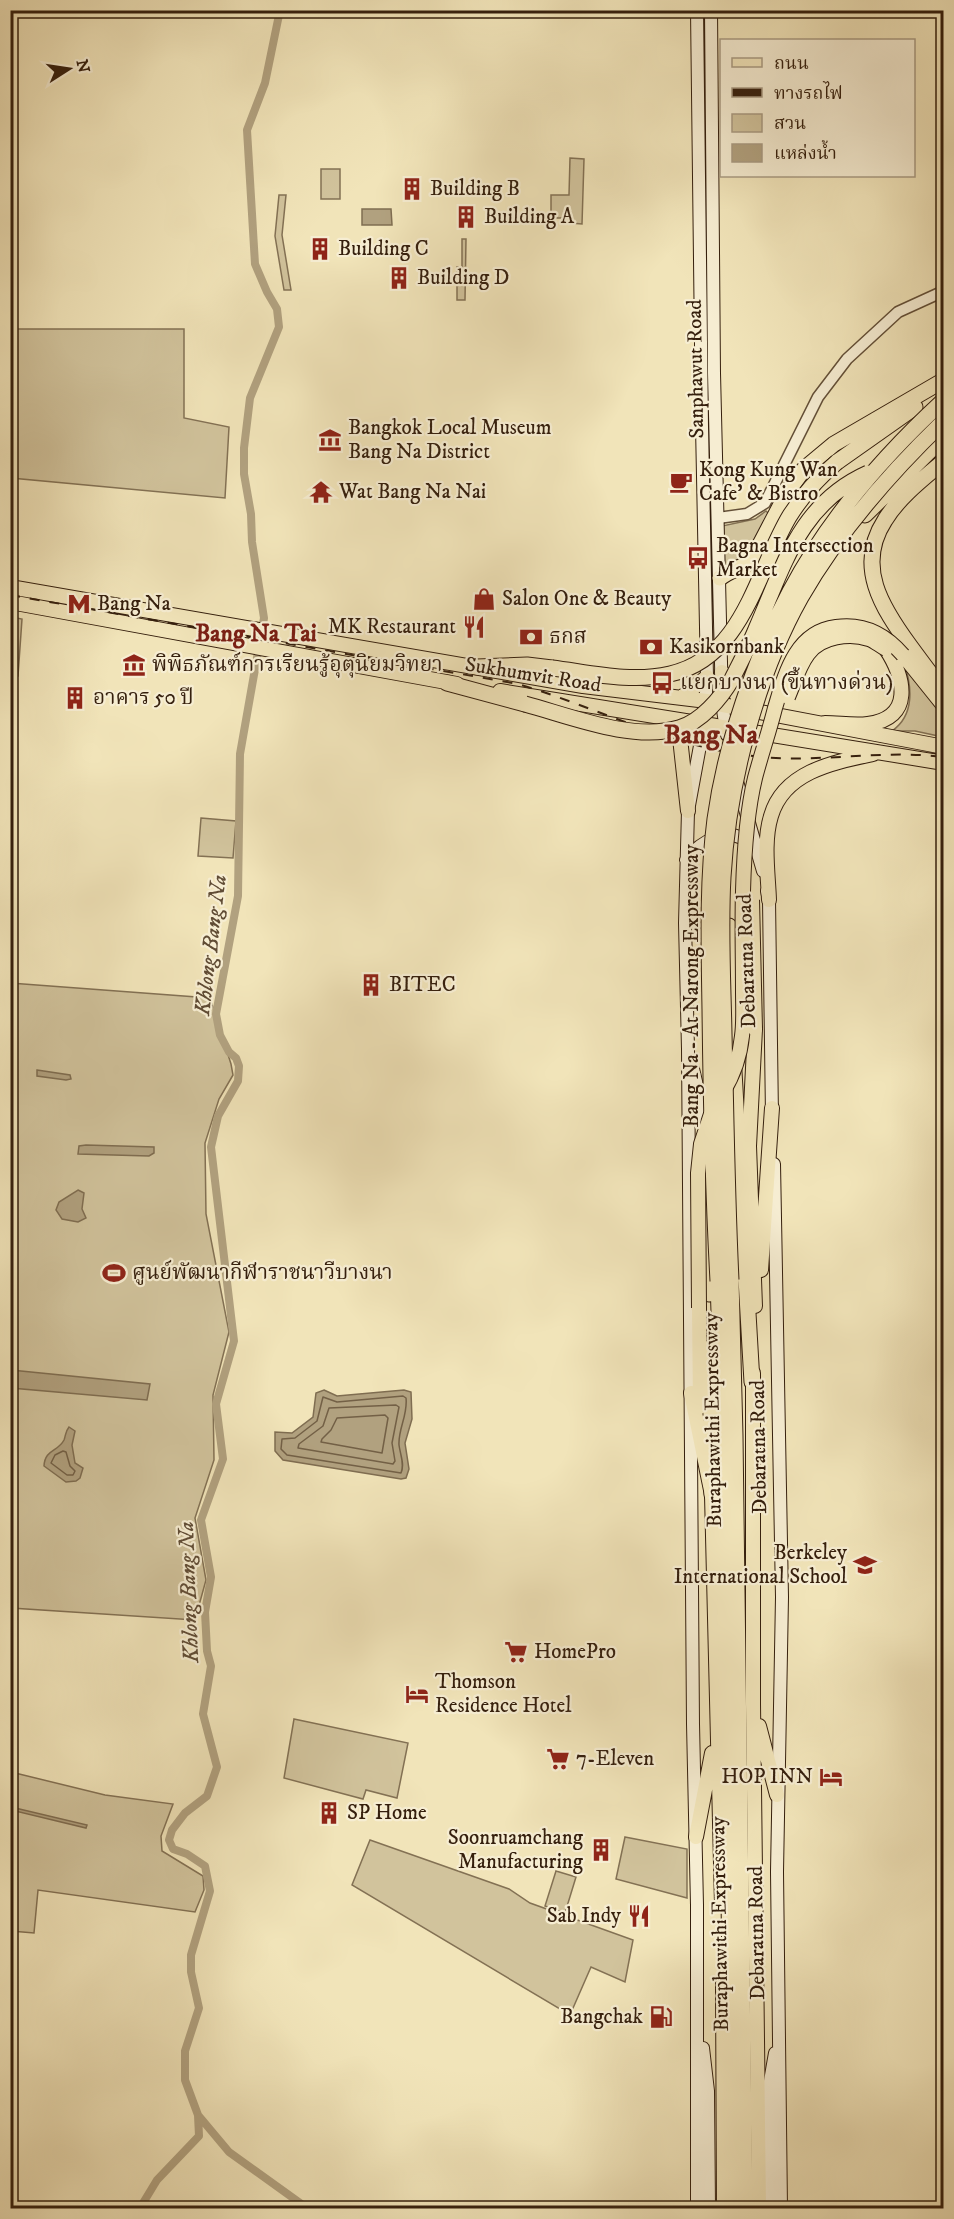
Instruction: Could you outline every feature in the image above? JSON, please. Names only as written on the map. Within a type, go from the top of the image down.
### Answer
[{"type":"highway","points":[[719,572],[742,567],[752,560],[788,490],[804,469],[834,444],[944,380]]},
{"type":"highway","points":[[477,667],[527,665],[633,678],[668,675],[701,662],[716,650],[741,618],[781,532],[799,502],[822,475],[908,411],[944,391]]},
{"type":"highway","points":[[712,1495],[704,924],[711,817],[722,757],[742,685],[787,587],[841,505],[889,447],[944,391]]},
{"type":"highway","name":"Bang Na - At Narong Expressway","points":[[724,1280],[711,1102],[709,925],[715,819],[727,758],[749,686],[789,592],[839,515],[908,434],[944,400]]},
{"type":"highway","name":"Bang Na - At Narong Expressway","points":[[724,1280],[727,1194],[723,877],[728,820],[740,761],[779,643],[800,599],[851,523],[882,485],[944,421]]},
{"type":"highway","points":[[752,1382],[732,1037],[729,926],[736,822],[747,761],[766,691],[784,644],[807,596],[859,520],[944,437]]},
{"type":"highway","points":[[447,683],[618,729],[647,732],[679,728],[697,718],[723,695],[794,541],[812,514],[831,496],[861,476],[944,437]]},
{"type":"highway","points":[[944,461],[893,508],[884,521],[876,541],[872,561],[874,582],[883,605],[896,627],[944,690]]},
{"type":"highway","name":"Buraphawithi Expressway","points":[[724,1280],[723,1437],[733,2208]]},
{"type":"highway","name":"Buraphawithi Expressway","points":[[724,1280],[735,1436],[745,2208]]},
{"type":"main road","name":"Sanphawut Road","points":[[697,10],[708,350],[718,518],[722,704],[725,726]]},
{"type":"main road","name":"Sanphawut Road","points":[[704,724],[707,702],[705,567],[711,10]]},
{"type":"main road","points":[[698,69],[711,70]]},
{"type":"main road","points":[[705,567],[711,573],[718,569],[719,572],[706,600]]},
{"type":"main road","name":"Sukhumvit Road","points":[[10,587],[583,686],[746,708],[944,747]]},
{"type":"main road","name":"Sukhumvit Road","points":[[10,602],[447,683],[944,763]]},
{"type":"main road","points":[[700,1436],[698,1173],[701,1144],[709,1118],[735,1071],[743,1035],[745,840],[755,780],[779,696],[801,643],[821,631],[847,625],[871,630],[894,643],[944,705]]},
{"type":"main road","points":[[755,1311],[750,1146],[755,1029],[752,857],[761,796],[778,724],[809,652],[834,637],[854,636],[871,639],[886,649],[897,665],[901,680],[901,699],[895,712],[884,720],[867,724],[825,723]]},
{"type":"main road","points":[[722,672],[746,708]]},
{"type":"main road","points":[[681,698],[707,677]]},
{"type":"main road","points":[[678,720],[688,812]]},
{"type":"main road","points":[[698,2208],[688,1049],[684,923],[688,812],[704,724]]},
{"type":"main road","name":"Debaratna Road","points":[[725,726],[735,774],[760,855],[769,900],[782,1597],[777,1795],[781,2208]]},
{"type":"main road","points":[[769,900],[767,841],[771,815],[783,793],[802,776],[834,763],[881,752]]},
{"type":"main road","points":[[686,860],[694,849],[720,836],[733,836],[746,840],[760,855]]},
{"type":"main road","points":[[688,1049],[706,1123]]},
{"type":"main road","points":[[755,1311],[763,1246],[772,1108]]},
{"type":"main road","name":"Debaratna Road","points":[[755,1311],[752,1382],[753,1704],[759,2208]]},
{"type":"main road","points":[[691,1392],[700,1436]]},
{"type":"main road","name":"Debaratna Road","points":[[700,1436],[712,1495],[722,1913],[724,2208]]},
{"type":"main road","points":[[753,1704],[777,1795]]},
{"type":"main road","points":[[696,1837],[717,1729]]},
{"type":"main road","points":[[698,2003],[706,2067],[709,2208]]},
{"type":"main road","points":[[771,2208],[770,2072],[779,2034]]},
{"type":"street","points":[[718,518],[747,514],[765,503],[818,397],[847,359],[898,312],[944,291]]},
{"type":"green space","points":[[570,158],[584,159],[582,224],[570,223],[570,218],[551,218],[551,195],[569,195]]},
{"type":"green space","points":[[321,169],[340,169],[340,199],[321,199]]},
{"type":"green space","points":[[279,195],[286,195],[282,235],[291,290],[284,290],[275,236]]},
{"type":"green space","points":[[462,239],[466,239],[465,300],[457,300],[457,267],[462,267]]},
{"type":"green space","points":[[10,329],[184,329],[184,418],[229,427],[225,498],[11,478]]},
{"type":"green space","points":[[766,511],[770,515],[746,563],[722,571],[722,526],[755,519]]},
{"type":"green space","points":[[11,617],[22,619],[18,676],[11,675]]},
{"type":"green space","points":[[904,663],[943,710],[943,737],[915,731],[892,731],[905,717],[910,700],[909,681]]},
{"type":"green space","points":[[201,818],[236,821],[233,858],[198,856]]},
{"type":"green space","name":"ศูนย์พัฒนากีฬาราชนาวีบางนา","points":[[10,983],[210,998],[231,1064],[233,1075],[219,1099],[205,1143],[206,1214],[229,1332],[213,1395],[214,1460],[195,1518],[206,1580],[195,1620],[11,1608]]},
{"type":"green space","points":[[294,1719],[408,1743],[397,1798],[366,1790],[363,1799],[284,1778]]},
{"type":"green space","points":[[11,1772],[105,1795],[173,1804],[161,1836],[162,1851],[203,1876],[204,1890],[195,1912],[38,1890],[34,1933],[11,1931]]},
{"type":"green space","points":[[625,1837],[687,1849],[687,1898],[616,1879]]},
{"type":"green space","points":[[370,1840],[509,1889],[530,1903],[633,1940],[625,1982],[591,1967],[570,2015],[352,1885]]},
{"type":"green space","points":[[556,1871],[576,1877],[565,1913],[545,1906]]},
{"type":"water","points":[[362,209],[391,209],[392,225],[362,225]]},
{"type":"water","points":[[37,1070],[70,1075],[71,1079],[37,1076]]},
{"type":"water","points":[[79,1146],[154,1147],[154,1153],[149,1156],[78,1154]]},
{"type":"water","points":[[78,1190],[84,1193],[82,1209],[86,1218],[78,1222],[62,1219],[56,1210],[59,1202]]},
{"type":"water","points":[[11,1370],[150,1384],[147,1400],[11,1388]]},
{"type":"water","points":[[324,1390],[337,1396],[404,1390],[411,1392],[412,1419],[405,1443],[409,1469],[406,1478],[283,1460],[275,1451],[275,1432],[292,1433],[313,1417],[316,1393]]},
{"type":"water","points":[[69,1427],[75,1431],[72,1445],[75,1463],[83,1468],[80,1478],[66,1482],[44,1466],[47,1456],[61,1444]]},
{"type":"water","points":[[11,1807],[87,1825],[86,1828],[11,1810]]},
{"type":"waterway","name":"Khlong Bang Na","points":[[140,2208],[157,2180],[199,2136],[198,2115],[185,2080],[185,2051],[199,2008],[191,1972],[191,1955],[210,1891],[205,1866],[187,1854],[173,1849],[169,1840],[172,1830],[185,1813],[207,1796],[217,1767],[203,1714],[211,1666],[207,1651],[205,1612],[211,1577],[201,1520],[223,1459],[216,1404],[234,1341],[211,1147],[218,1116],[238,1081],[239,1066],[220,1035],[216,1014],[238,896],[240,754],[264,618],[252,542],[251,514],[244,474],[244,448],[250,398],[279,327],[277,309],[255,264],[247,130],[265,83],[280,10]]},
{"type":"waterway","points":[[198,2115],[229,2152],[307,2208]]},
{"type":"railway","points":[[10,595],[518,684],[663,735],[723,751],[777,758],[896,755],[944,757]]},
{"type":"place","name":"Building B","points":[[412,189]]},
{"type":"place","name":"Building A","points":[[466,217]]},
{"type":"place","name":"Building C","points":[[320,249]]},
{"type":"place","name":"Building D","points":[[399,278]]},
{"type":"place","name":"Bangkok Local Museum Bang Na District","points":[[330,440]]},
{"type":"place","name":"Kong Kung Wan Cafe' & Bistro","points":[[681,482]]},
{"type":"place","name":"Wat Bang Na Nai","points":[[321,492]]},
{"type":"place","name":"Bagna Intersection Market","points":[[698,558]]},
{"type":"place","name":"Salon One & Beauty","points":[[484,599]]},
{"type":"place","name":"Bang Na","points":[[79,604]]},
{"type":"place","name":"MK Restaurant","points":[[474,627]]},
{"type":"place","name":"ธกส","points":[[531,637]]},
{"type":"place","name":"Kasikornbank","points":[[651,647]]},
{"type":"place","name":"พิพิธภัณฑ์การเรียนรู้อุตุนิยมวิทยา","points":[[134,665]]},
{"type":"place","name":"แยกบางนา (ขึ้นทางด่วน)","points":[[662,683]]},
{"type":"place","name":"อาคาร 50 ปี","points":[[75,698]]},
{"type":"place","name":"BITEC","points":[[371,985]]},
{"type":"place","name":"ศูนย์พัฒนากีฬาราชนาวีบางนา","points":[[114,1273]]},
{"type":"place","name":"Berkeley International School","points":[[865,1565]]},
{"type":"place","name":"HomePro","points":[[516,1652]]},
{"type":"place","name":"Thomson Residence Hotel","points":[[417,1694]]},
{"type":"place","name":"7-Eleven","points":[[558,1759]]},
{"type":"place","name":"HOP INN","points":[[831,1777]]},
{"type":"place","name":"SP Home","points":[[329,1813]]},
{"type":"place","name":"Soonruamchang Manufacturing","points":[[601,1850]]},
{"type":"place","name":"Sab Indy","points":[[639,1916]]},
{"type":"place","name":"Bangchak","points":[[661,2017]]},
{"type":"district","name":"Bang Na Tai","points":[[256,634]]},
{"type":"district","name":"Bang Na","points":[[711,735]]}]
